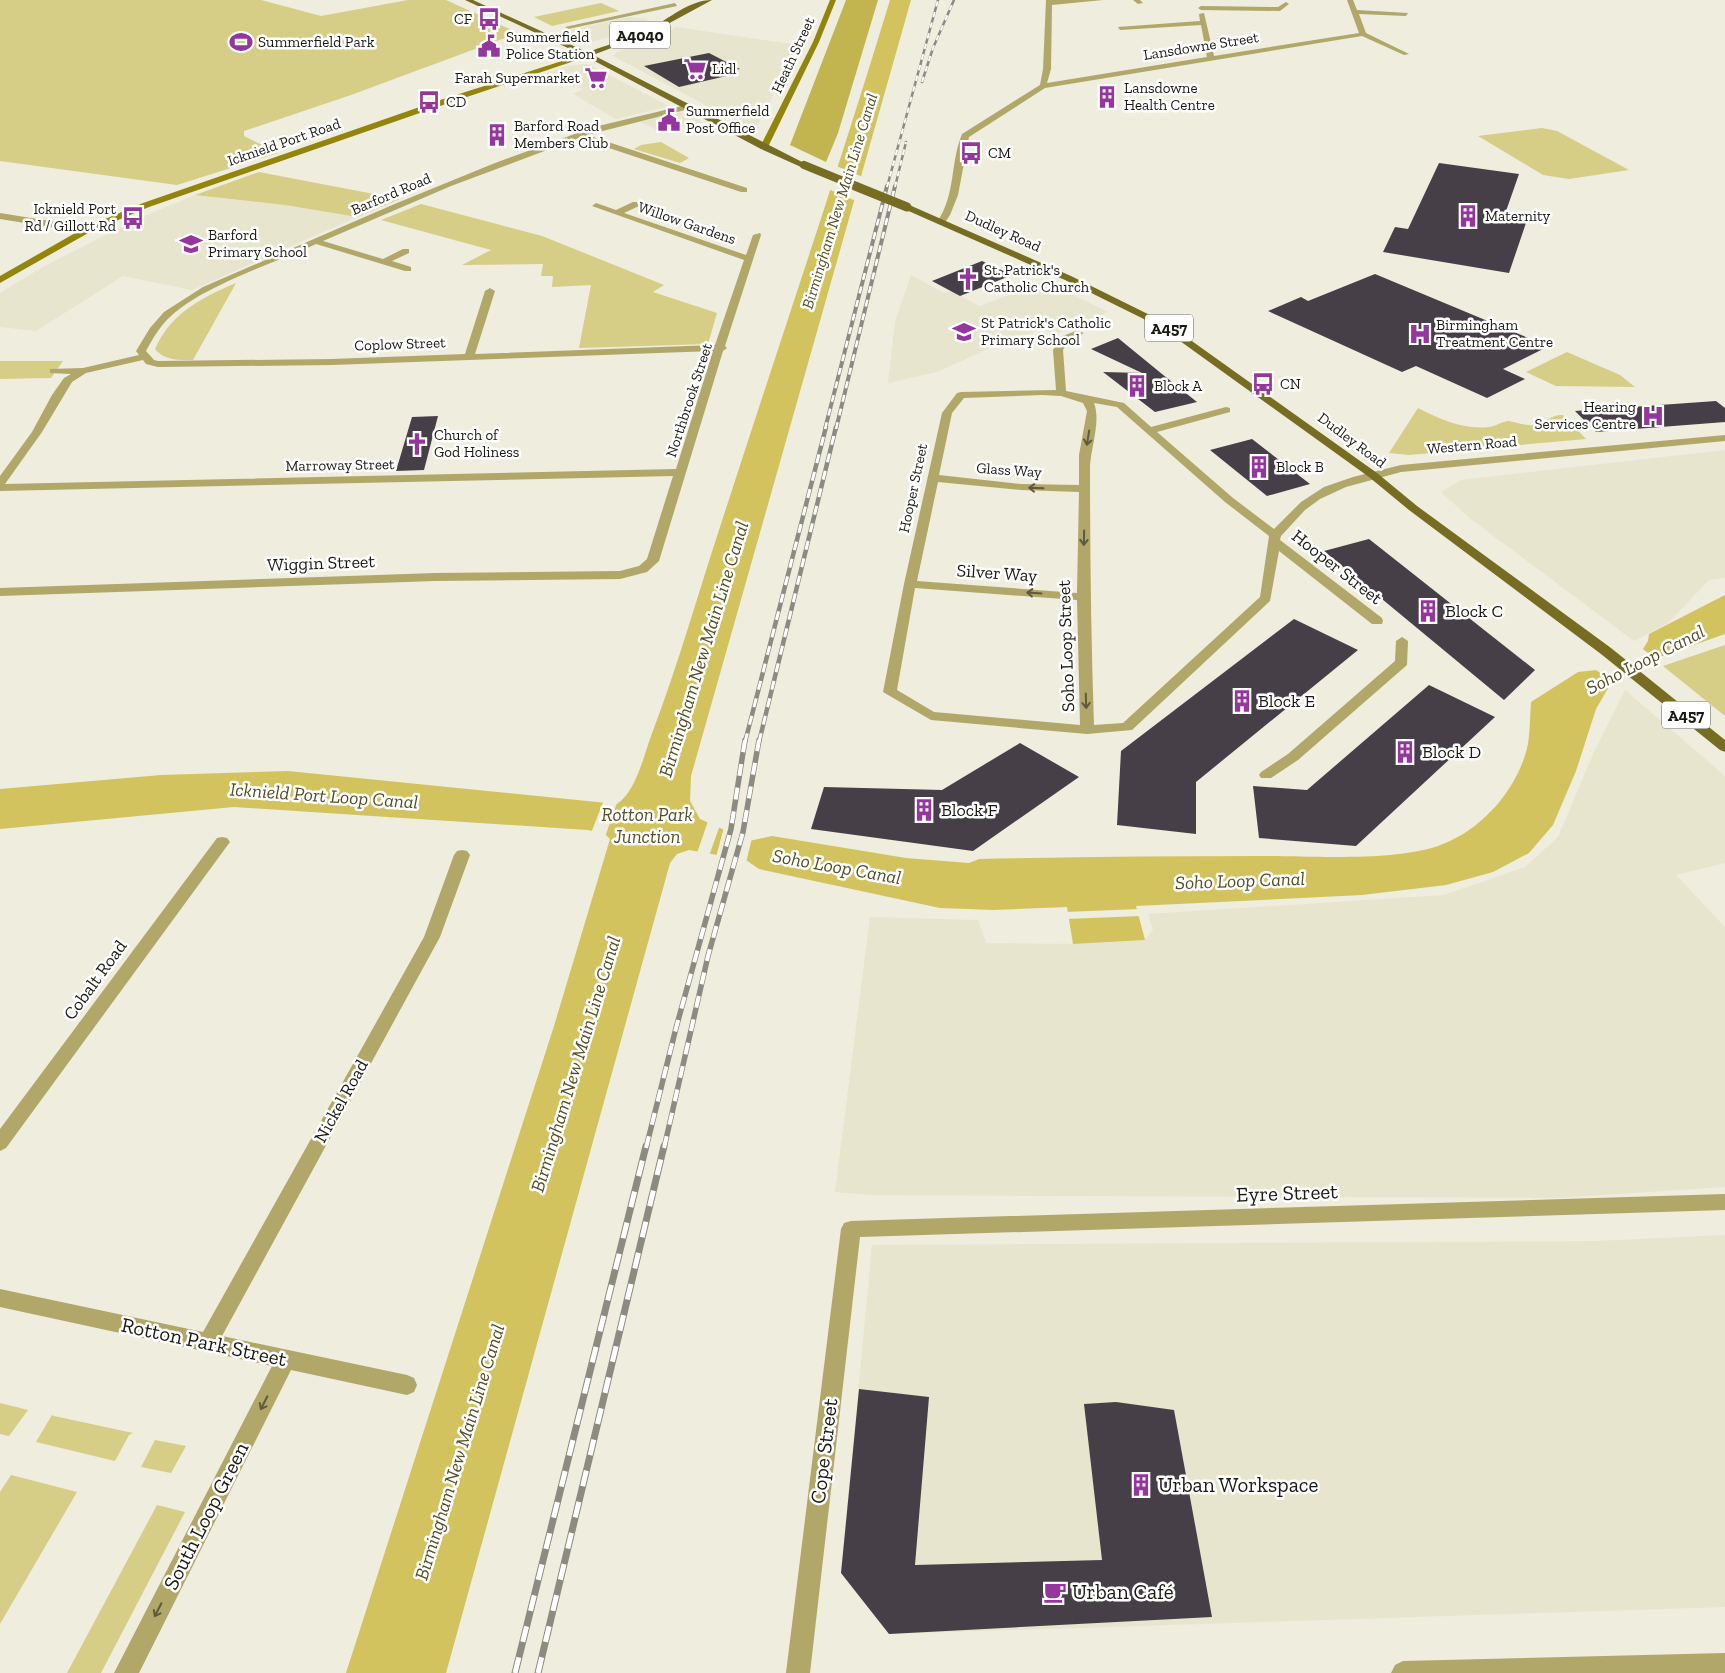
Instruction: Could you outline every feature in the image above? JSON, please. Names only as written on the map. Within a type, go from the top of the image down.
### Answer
[{"type":"main road","name":"Dudley Road","points":[[468,0],[587,55],[764,147],[1068,278],[1165,326],[1373,475],[1413,508],[1606,651],[1725,747]]},
{"type":"main road","name":"A4040","points":[[587,55],[651,31],[670,19],[709,0]]},
{"type":"main road","name":"Heath Street","points":[[764,147],[816,42],[833,0]]},
{"type":"main road","name":"Icknield Port Road","points":[[0,280],[87,230],[208,183],[437,104],[587,55]]},
{"type":"street","points":[[941,222],[946,217],[956,186],[965,136],[1021,102],[1043,86],[1047,69],[1049,2],[1100,0]]},
{"type":"street","points":[[1350,0],[1363,34],[1406,54]]},
{"type":"street","points":[[1211,59],[1200,4],[1280,9],[1286,4]]},
{"type":"street","points":[[568,27],[675,5]]},
{"type":"street","points":[[1354,12],[1406,14]]},
{"type":"street","points":[[632,15],[670,19]]},
{"type":"street","points":[[1121,38],[1120,24],[1204,23]]},
{"type":"street","name":"Lansdowne Street","points":[[1043,86],[1363,34]]},
{"type":"street","name":"Barford Road","points":[[144,357],[141,352],[158,321],[182,302],[206,289],[410,200],[579,135],[686,107]]},
{"type":"street","points":[[579,135],[744,190]]},
{"type":"street","name":"Willow Gardens","points":[[616,213],[636,204]]},
{"type":"street","name":"Willow Gardens","points":[[596,206],[749,259]]},
{"type":"street","points":[[0,216],[87,230]]},
{"type":"street","name":"Northbrook Street","points":[[642,569],[653,561],[703,398],[722,348],[757,235]]},
{"type":"street","points":[[315,242],[408,269]]},
{"type":"street","points":[[384,262],[406,251]]},
{"type":"street","points":[[469,356],[490,291]]},
{"type":"street","points":[[1061,393],[1058,350],[1064,339],[1079,333]]},
{"type":"street","name":"Coplow Street","points":[[54,371],[83,371],[144,357],[158,364],[722,348]]},
{"type":"street","name":"Coplow Street","points":[[0,484],[36,432],[68,380],[83,371]]},
{"type":"street","name":"Hooper Street","points":[[1088,730],[931,716],[890,692],[910,584],[947,413],[962,395],[1061,393],[1120,405],[1275,539],[1377,621]]},
{"type":"street","name":"Soho Loop Street","points":[[1078,396],[1088,401],[1092,411],[1085,455],[1082,597],[1088,730],[1127,727],[1266,598],[1275,539]]},
{"type":"street","points":[[1148,431],[1226,410]]},
{"type":"street","name":"Western Road","points":[[1275,539],[1306,503],[1331,489],[1373,475],[1414,466],[1725,438]]},
{"type":"street","name":"Marroway Street","points":[[0,488],[681,472]]},
{"type":"street","name":"Glass Way","points":[[932,478],[1021,487],[1084,490]]},
{"type":"street","name":"Wiggin Street","points":[[0,592],[435,577],[620,575],[642,569]]},
{"type":"street","name":"Silver Way","points":[[910,584],[1082,597]]},
{"type":"street","points":[[1266,775],[1294,757],[1402,662],[1402,641]]},
{"type":"street","name":"Cobalt Road","points":[[0,1142],[222,842]]},
{"type":"street","name":"Nickel Road","points":[[208,1342],[432,937],[462,855]]},
{"type":"street","name":"Eyre Street","points":[[851,1230],[1725,1202]]},
{"type":"street","name":"Cope Street","points":[[798,1673],[851,1230]]},
{"type":"street","name":"Rotton Park Street","points":[[0,1298],[407,1385]]},
{"type":"street","name":"South Loop Green","points":[[126,1673],[286,1359]]},
{"type":"street","points":[[1403,1673],[1725,1665]]},
{"type":"shaded area","name":"Summerfield Park","points":[[0,0],[261,0],[321,16],[408,0],[446,0],[525,36],[502,39],[351,95],[244,131],[244,136],[278,153],[177,185],[0,161]]},
{"type":"shaded area","points":[[846,0],[878,0],[838,133],[826,162],[790,145]]},
{"type":"shaded area","points":[[601,3],[619,11],[552,26],[534,17]]},
{"type":"shaded area","points":[[629,17],[647,19],[648,23],[632,31],[583,44],[561,32]]},
{"type":"shaded area","points":[[676,27],[798,45],[756,129],[751,129],[613,56],[617,52],[650,41]]},
{"type":"shaded area","points":[[588,64],[669,106],[616,119],[573,94],[584,89],[537,76],[568,66]]},
{"type":"shaded area","points":[[680,112],[703,122],[662,132],[640,122]]},
{"type":"shaded area","points":[[1542,128],[1557,131],[1629,170],[1569,179],[1543,175],[1478,136]]},
{"type":"shaded area","points":[[661,142],[689,158],[680,163],[634,149],[641,145]]},
{"type":"shaded area","points":[[259,172],[400,199],[357,217],[285,205],[195,195]]},
{"type":"shaded area","name":"Barford Primary School","points":[[195,195],[285,205],[357,217],[192,290],[123,276],[36,331],[0,327],[0,293],[41,268],[135,220]]},
{"type":"shaded area","points":[[421,204],[542,236],[664,285],[653,292],[717,313],[708,344],[579,348],[591,285],[552,287],[553,276],[541,276],[543,264],[462,265],[491,250],[381,220]]},
{"type":"shaded area","name":"St Patrick's Catholic Primary School","points":[[911,275],[944,293],[951,291],[980,306],[1044,281],[1108,312],[1055,335],[1042,329],[988,349],[937,372],[888,383],[895,321]]},
{"type":"shaded area","points":[[236,283],[193,360],[167,358],[155,349],[162,336],[178,316],[199,301]]},
{"type":"shaded area","points":[[1567,352],[1620,375],[1635,387],[1556,386],[1526,372]]},
{"type":"shaded area","points":[[0,361],[63,361],[51,378],[0,379]]},
{"type":"shaded area","points":[[1418,408],[1452,423],[1470,427],[1492,426],[1508,421],[1534,425],[1555,416],[1563,415],[1586,439],[1409,455],[1389,453]]},
{"type":"shaded area","points":[[1725,450],[1725,578],[1709,580],[1668,623],[1634,641],[1472,520],[1441,492],[1461,480]]},
{"type":"shaded area","points":[[1725,645],[1725,716],[1663,666]]},
{"type":"shaded area","points":[[1625,690],[1725,776],[1725,863],[1676,875],[1725,927],[1725,1187],[1556,1198],[870,1195],[835,1192],[870,917],[978,920],[986,943],[1073,944],[1145,940],[1153,930],[1148,914],[1444,895],[1525,867],[1558,837],[1594,752]]},
{"type":"shaded area","points":[[1725,1235],[1725,1607],[889,1634],[841,1573],[872,1245],[1596,1241]]},
{"type":"shaded area","points":[[0,1403],[28,1410],[9,1436],[0,1434]]},
{"type":"shaded area","points":[[52,1415],[133,1433],[129,1435],[115,1461],[36,1442]]},
{"type":"shaded area","points":[[155,1440],[186,1446],[171,1473],[141,1467]]},
{"type":"shaded area","points":[[11,1475],[77,1492],[0,1624],[0,1492]]},
{"type":"shaded area","points":[[157,1505],[185,1512],[101,1673],[67,1673]]},
{"type":"water","points":[[890,0],[911,0],[691,776],[690,801],[700,819],[749,841],[772,836],[906,858],[969,863],[979,859],[1227,856],[1355,857],[1425,850],[1458,837],[1486,817],[1498,804],[1517,776],[1523,760],[1528,744],[1531,702],[1578,672],[1597,670],[1643,649],[1648,641],[1649,634],[1725,595],[1725,634],[1654,659],[1610,685],[1596,709],[1576,771],[1553,825],[1529,853],[1493,872],[1446,885],[1362,895],[1136,906],[1145,940],[1073,944],[1067,907],[994,910],[940,908],[759,869],[746,860],[689,850],[677,854],[670,863],[446,1673],[346,1673],[554,1026],[610,839],[605,834],[588,830],[234,807],[0,829],[0,789],[161,775],[288,771],[617,804],[624,798],[638,773],[670,683]]},
{"type":"pier","points":[[836,166],[863,177],[856,201],[828,189]]},
{"type":"pier","points":[[1640,647],[1659,661],[1616,684],[1593,668]]},
{"type":"pier","points":[[604,800],[618,800],[605,837],[591,833]]},
{"type":"pier","points":[[708,821],[720,825],[709,856],[697,853]]},
{"type":"pier","points":[[724,827],[752,838],[746,863],[716,857]]},
{"type":"pier","points":[[1139,909],[1141,916],[1066,919],[1065,912]]},
{"type":"building","name":"Lidl","points":[[709,53],[740,69],[730,71],[735,74],[679,87],[644,66]]},
{"type":"building","name":"Maternity","points":[[1439,163],[1519,174],[1505,214],[1528,217],[1509,273],[1383,252],[1395,227],[1408,229]]},
{"type":"building","name":"St. Patrick's Catholic Church","points":[[982,261],[1012,275],[960,296],[932,281]]},
{"type":"building","name":"Birmingham Treatment Centre","points":[[1375,274],[1533,340],[1530,342],[1545,348],[1503,369],[1525,379],[1487,398],[1416,366],[1402,372],[1268,311],[1301,297],[1308,301]]},
{"type":"building","name":"Block A","points":[[1118,338],[1197,402],[1155,412],[1103,372],[1142,373],[1091,349]]},
{"type":"building","name":"Hearing Services Centre","points":[[1716,401],[1725,408],[1725,422],[1596,432],[1575,411]]},
{"type":"building","name":"Church of God Holiness","points":[[438,416],[424,470],[396,471],[412,417]]},
{"type":"building","name":"Block B","points":[[1252,439],[1310,484],[1267,496],[1210,450]]},
{"type":"building","name":"Block C","points":[[1369,539],[1535,670],[1504,700],[1324,551]]},
{"type":"building","name":"Block E","points":[[1294,619],[1358,650],[1196,782],[1196,834],[1117,825],[1121,751]]},
{"type":"building","name":"Block D","points":[[1429,685],[1495,717],[1356,846],[1259,838],[1253,786],[1307,790]]},
{"type":"building","name":"Block F","points":[[1020,743],[1079,777],[973,851],[811,829],[824,787],[942,790]]},
{"type":"building","name":"Urban Workspace","points":[[859,1389],[929,1397],[915,1565],[1102,1560],[1084,1404],[1116,1402],[1174,1410],[1212,1617],[889,1634],[841,1573]]},
{"type":"railway","points":[[887,187],[938,0]]},
{"type":"railway","points":[[922,82],[933,48],[954,0]]},
{"type":"railway","points":[[895,187],[906,142]]},
{"type":"railway","points":[[825,429],[887,186]]},
{"type":"railway","points":[[836,429],[895,186]]},
{"type":"railway","points":[[745,742],[826,427]]},
{"type":"railway","points":[[759,742],[836,427]]},
{"type":"railway","points":[[646,1148],[676,1028],[731,829],[745,740]]},
{"type":"railway","points":[[664,1148],[708,956],[743,832],[759,740]]},
{"type":"railway","points":[[515,1673],[646,1146]]},
{"type":"railway","points":[[538,1673],[664,1146]]},
{"type":"place","name":"CF","points":[[489,19]]},
{"type":"place","name":"Summerfield Park","points":[[241,42]]},
{"type":"place","name":"Summerfield Police Station","points":[[489,46]]},
{"type":"place","name":"Lidl","points":[[695,69]]},
{"type":"place","name":"Farah Supermarket","points":[[596,78]]},
{"type":"place","name":"Lansdowne Health Centre","points":[[1107,97]]},
{"type":"place","name":"CD","points":[[429,102]]},
{"type":"place","name":"Summerfield Post Office","points":[[669,120]]},
{"type":"place","name":"Barford Road Members Club","points":[[497,135]]},
{"type":"place","name":"CM","points":[[971,153]]},
{"type":"place","name":"Maternity","points":[[1468,216]]},
{"type":"place","name":"Icknield Port Rd / Gillott Rd","points":[[133,218]]},
{"type":"place","name":"Barford Primary School","points":[[191,244]]},
{"type":"place","name":"St. Patrick's Catholic Church","points":[[968,279]]},
{"type":"place","name":"St Patrick's Catholic Primary School","points":[[964,332]]},
{"type":"place","name":"Birmingham Treatment Centre","points":[[1420,334]]},
{"type":"place","name":"CN","points":[[1263,384]]},
{"type":"place","name":"Block A","points":[[1137,386]]},
{"type":"place","name":"Hearing Services Centre","points":[[1653,416]]},
{"type":"place","name":"Church of God Holiness","points":[[417,444]]},
{"type":"place","name":"Block B","points":[[1259,467]]},
{"type":"place","name":"Block C","points":[[1428,611]]},
{"type":"place","name":"Block E","points":[[1242,701]]},
{"type":"place","name":"Block D","points":[[1405,752]]},
{"type":"place","name":"Block F","points":[[924,810]]},
{"type":"place","name":"Urban Workspace","points":[[1141,1485]]},
{"type":"place","name":"Urban Café","points":[[1055,1592]]},
{"type":"water label","name":"Birmingham New Main Line Canal","points":[[839,201]]},
{"type":"water label","name":"Birmingham New Main Line Canal","points":[[703,649]]},
{"type":"water label","name":"Soho Loop Canal","points":[[1645,659]]},
{"type":"water label","name":"Icknield Port Loop Canal","points":[[324,795]]},
{"type":"water label","name":"Rotton Park Junction","points":[[647,825]]},
{"type":"water label","name":"Soho Loop Canal","points":[[837,866]]},
{"type":"water label","name":"Soho Loop Canal","points":[[1240,880]]},
{"type":"water label","name":"Birmingham New Main Line Canal","points":[[575,1064]]},
{"type":"water label","name":"Birmingham New Main Line Canal","points":[[459,1452]]}]
